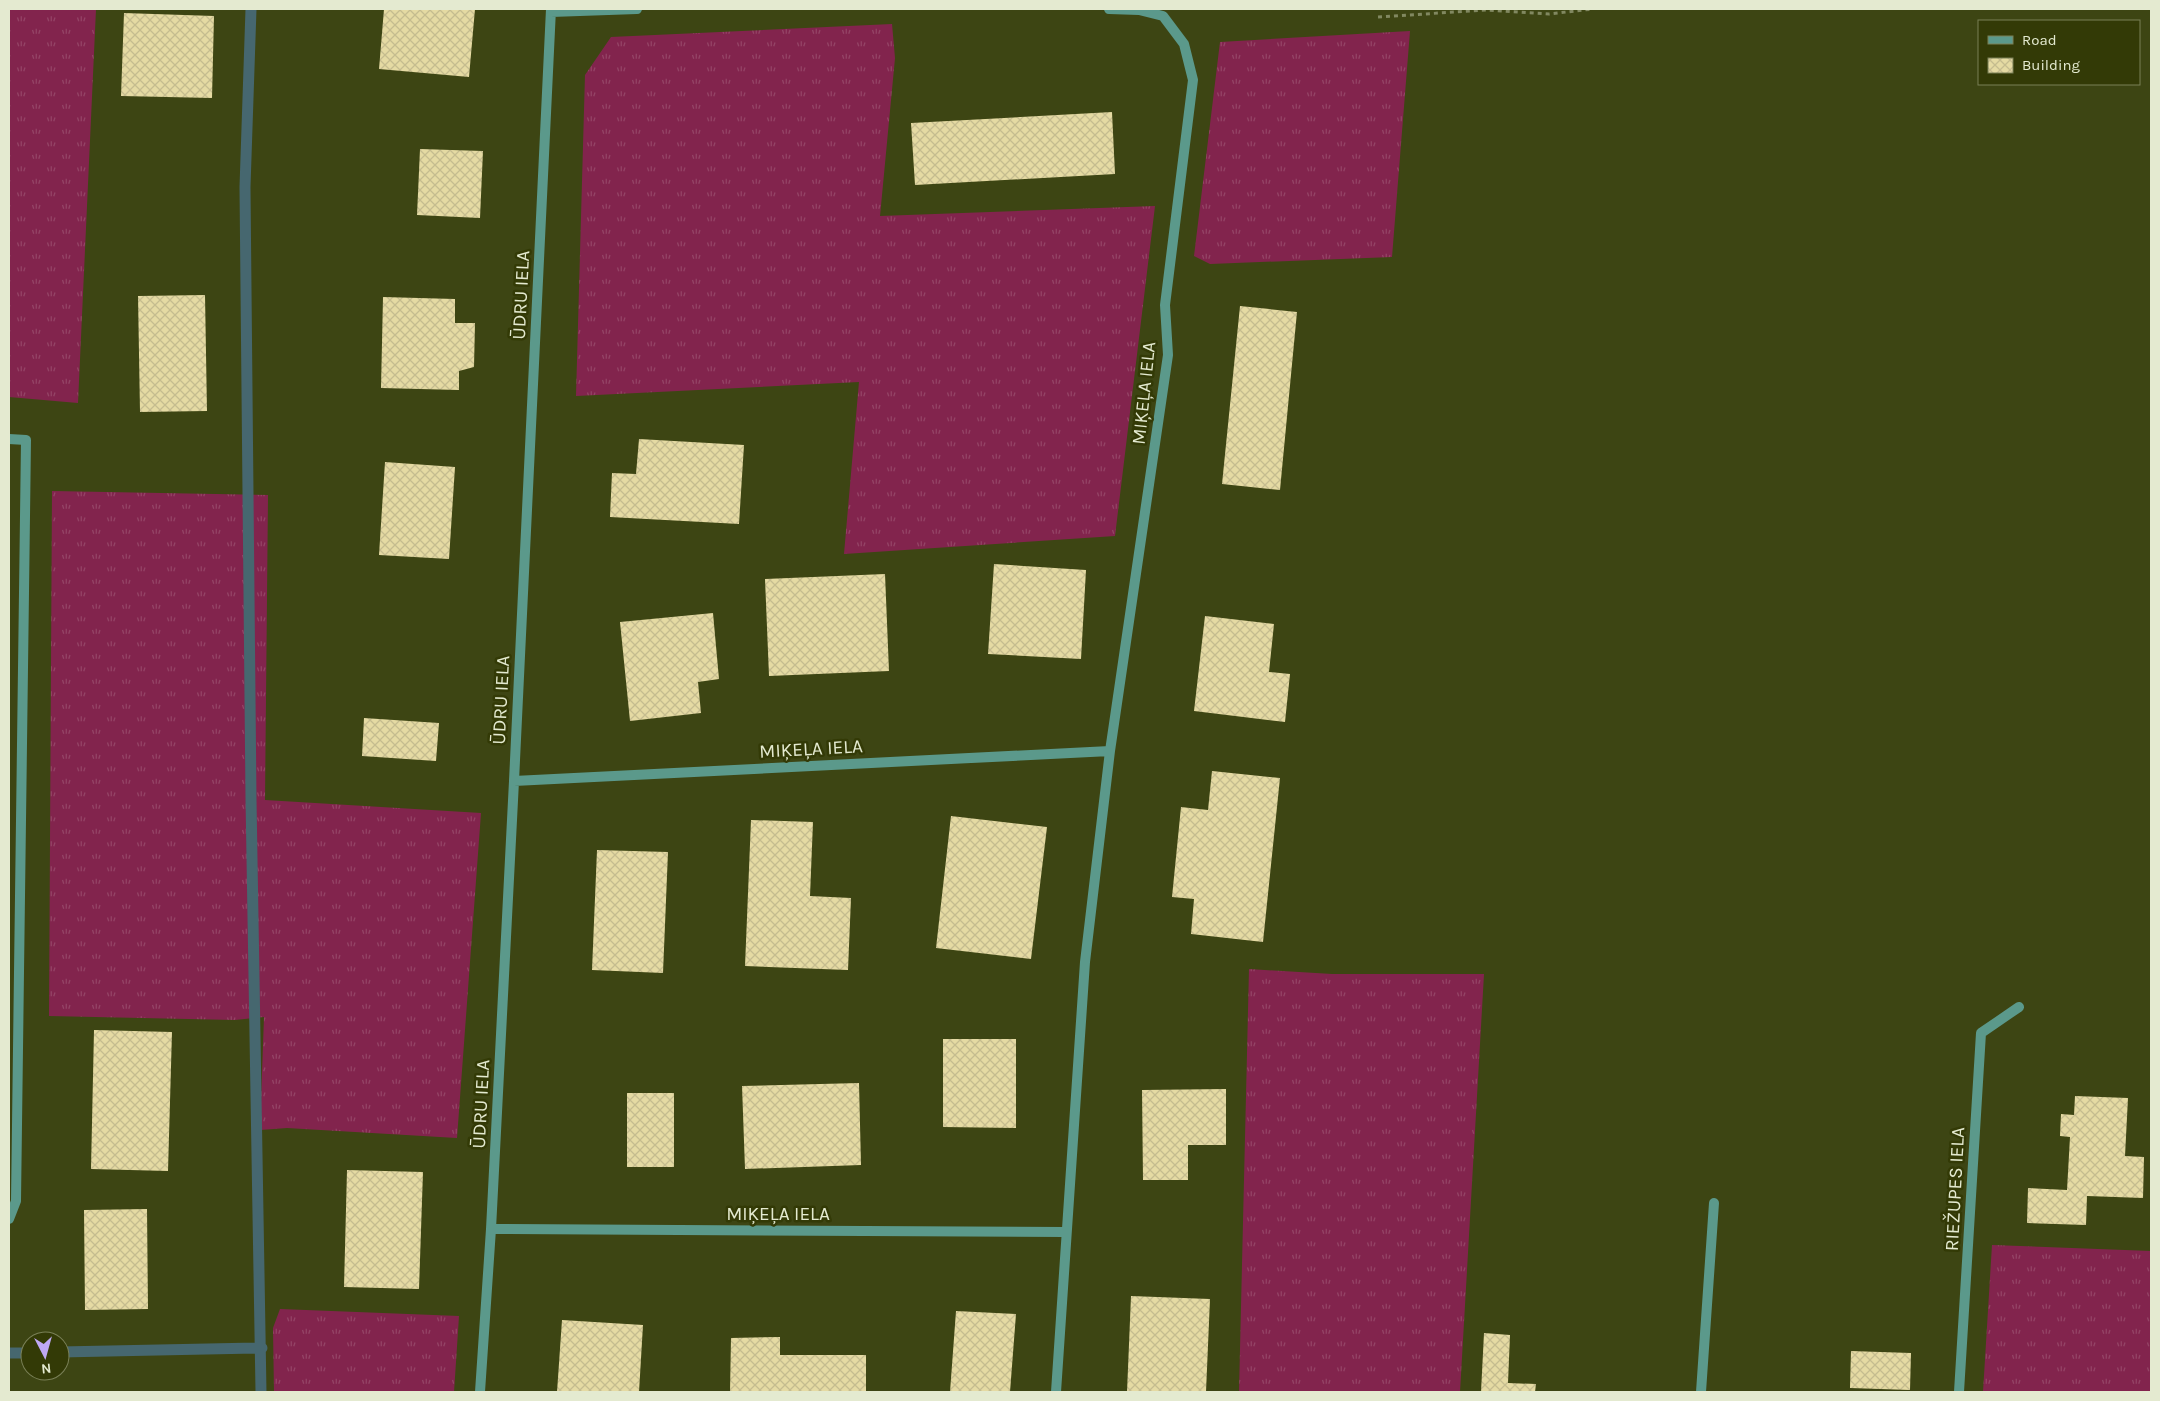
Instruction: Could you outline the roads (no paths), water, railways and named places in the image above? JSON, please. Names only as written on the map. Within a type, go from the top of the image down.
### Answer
[{"type":"street","points":[[551,10],[637,9]]},
{"type":"street","name":"MIĶEĻA IELA","points":[[1056,1392],[1065,1232],[1085,962],[1110,751],[1168,355],[1164,304],[1193,80],[1184,44],[1163,16],[1139,10],[1109,9]]},
{"type":"street","name":"ŪDRU IELA","points":[[480,1392],[491,1229],[551,10]]},
{"type":"street","points":[[9,439],[26,440],[16,1201],[9,1219]]},
{"type":"street","name":"MIĶEĻA IELA","points":[[514,781],[1110,751]]},
{"type":"street","name":"RIEŽUPES IELA","points":[[1959,1392],[1980,1033],[2018,1007]]},
{"type":"street","points":[[1701,1392],[1714,1203]]},
{"type":"street","name":"MIĶEĻA IELA","points":[[491,1229],[1065,1232]]},
{"type":"waterway","points":[[251,9],[245,187],[251,799],[261,1392]]},
{"type":"waterway","points":[[70,1352],[262,1348]]},
{"type":"waterway","points":[[9,1353],[20,1353]]}]
